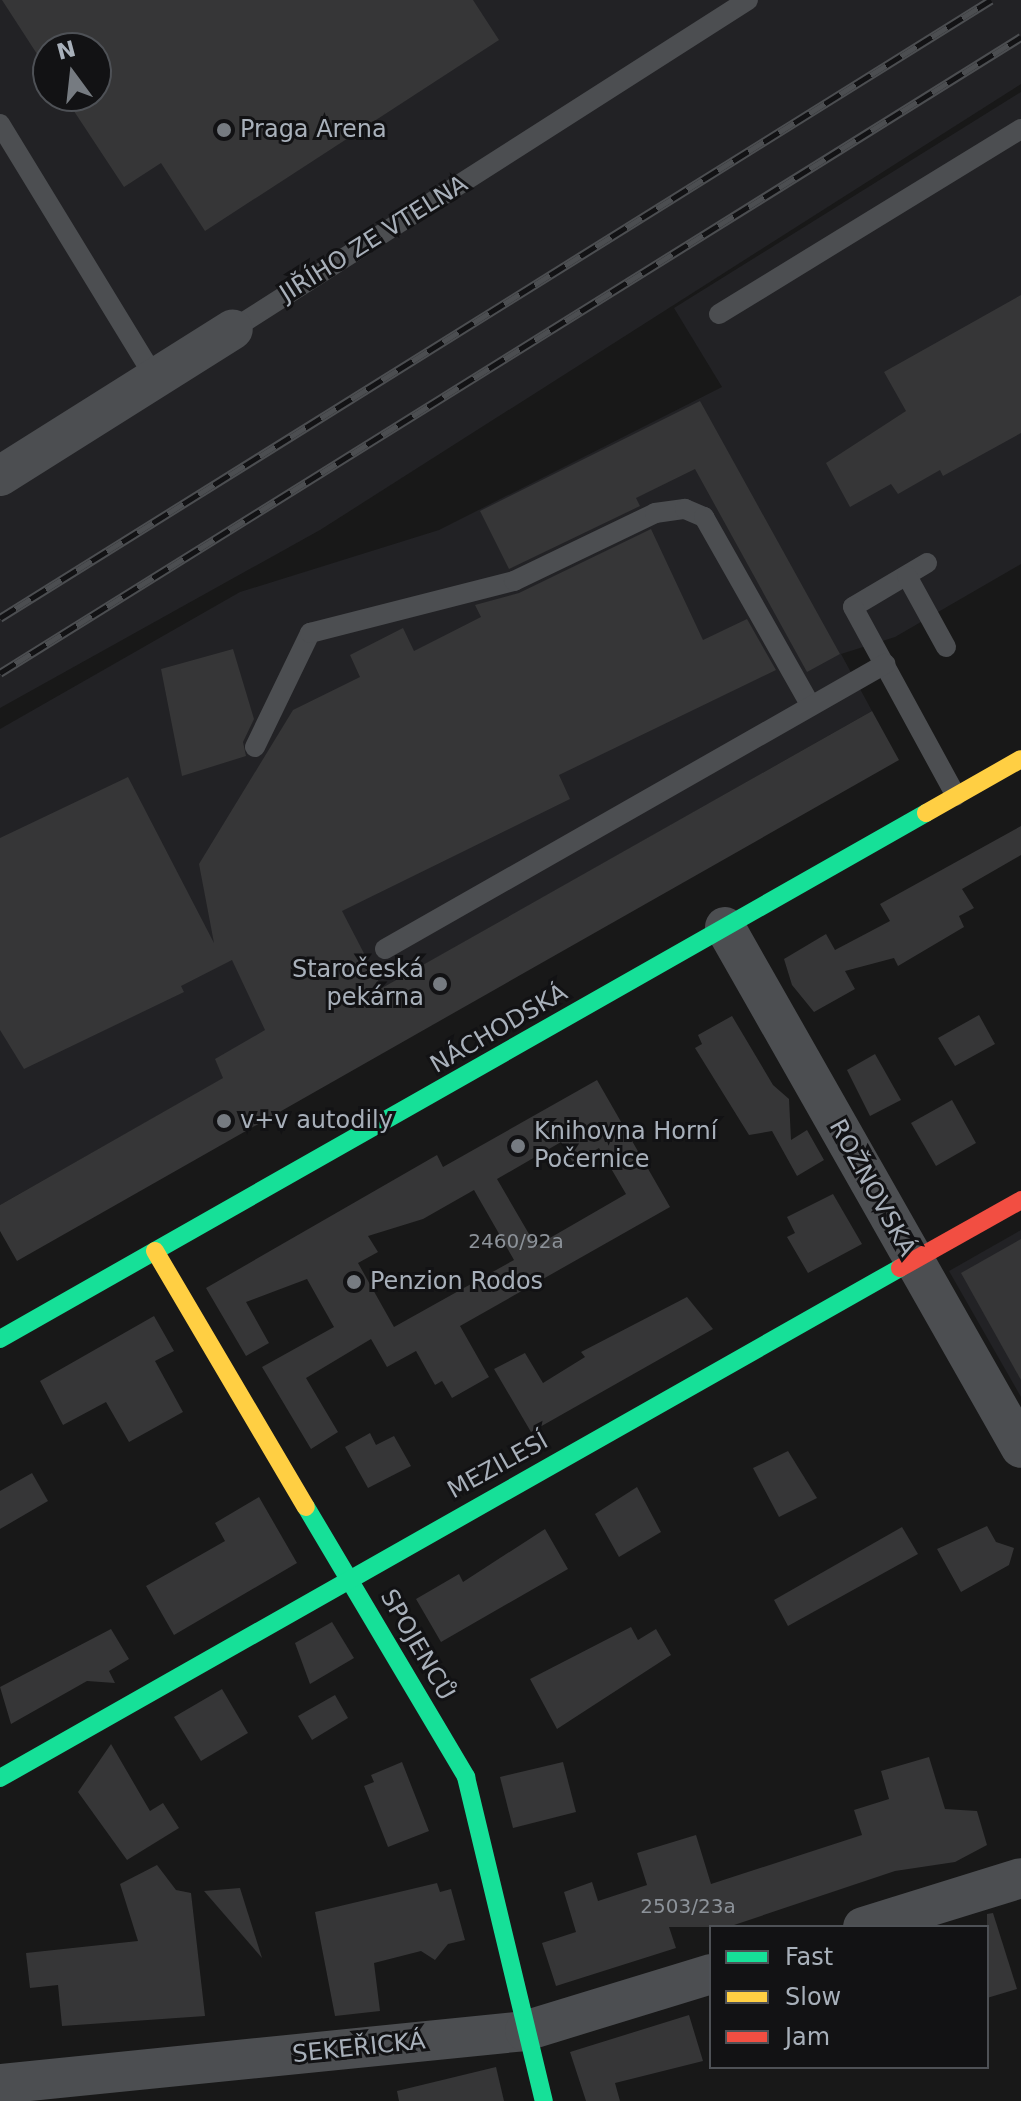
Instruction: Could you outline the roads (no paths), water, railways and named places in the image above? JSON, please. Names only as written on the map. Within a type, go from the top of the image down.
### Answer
[{"type":"street","name":"JIŘÍHO ZE VTELNA","points":[[0,476],[233,329]]},
{"type":"street","name":"NÁCHODSKÁ","points":[[0,1339],[1021,759]]},
{"type":"street","name":"ROŽNOVSKÁ","points":[[725,927],[1021,1448]]},
{"type":"street","name":"MEZILESÍ","points":[[0,1778],[350,1577],[1021,1200]]},
{"type":"street","name":"SPOJENCŮ","points":[[155,1251],[466,1777],[544,2101]]},
{"type":"street","points":[[869,1925],[1021,1878]]},
{"type":"street","name":"SEKEŘICKÁ","points":[[0,2084],[525,2031],[709,1975]]},
{"type":"lane","name":"JIŘÍHO ZE VTELNA","points":[[233,329],[748,0]]},
{"type":"lane","points":[[0,124],[155,378]]},
{"type":"lane","points":[[719,314],[1021,129]]},
{"type":"lane","points":[[255,747],[310,633],[514,581],[655,513],[685,509],[704,517],[811,706]]},
{"type":"lane","points":[[927,563],[853,607],[956,796]]},
{"type":"lane","points":[[907,576],[946,647]]},
{"type":"lane","points":[[385,949],[885,664]]},
{"type":"railway","points":[[0,618],[991,0]]},
{"type":"railway","points":[[0,673],[1021,37]]},
{"type":"place","name":"Praga Arena","points":[[224,130]]},
{"type":"place","name":"Staročeská pekárna","points":[[440,984]]},
{"type":"place","name":"v+v autodily","points":[[224,1121]]},
{"type":"place","name":"Knihovna Horní Počernice","points":[[518,1146]]},
{"type":"place","name":"Penzion Rodos","points":[[354,1282]]}]
